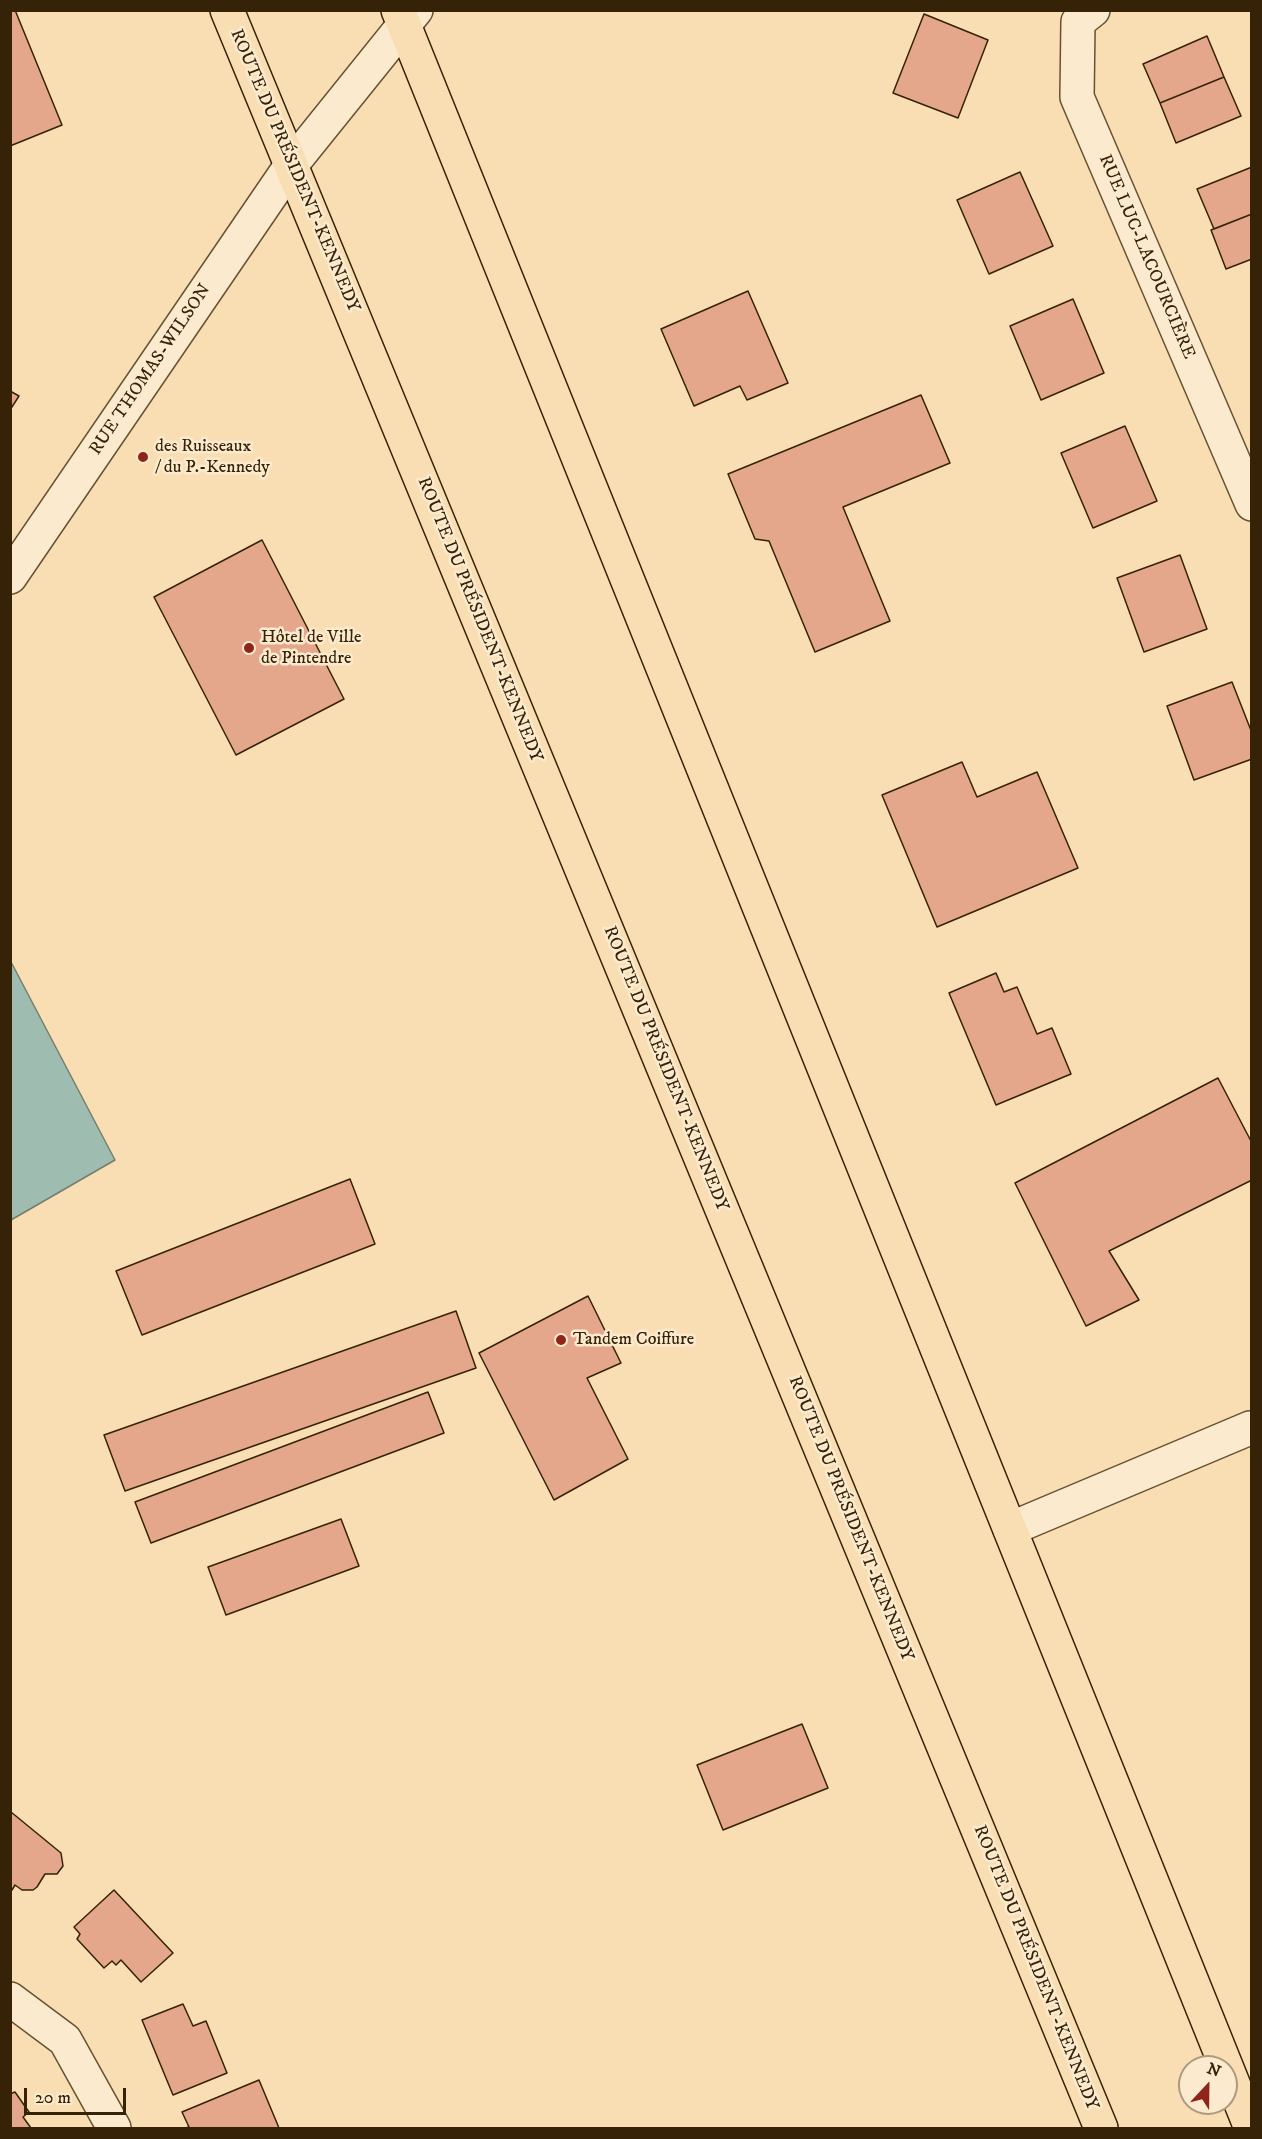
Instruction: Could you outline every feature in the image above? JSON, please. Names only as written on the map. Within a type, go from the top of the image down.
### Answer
[{"type":"main road","name":"ROUTE DU PRÉSIDENT-KENNEDY","points":[[227,10],[1101,2128]]},
{"type":"main road","points":[[406,15],[1251,2128]]},
{"type":"street","name":"RUE LUC-LACOURCIÈRE","points":[[1093,10],[1078,21],[1077,97],[1251,504]]},
{"type":"street","name":"RUE THOMAS-WILSON","points":[[10,576],[292,164],[406,15]]},
{"type":"street","points":[[1010,1529],[1250,1428]]},
{"type":"street","points":[[10,1999],[65,2040],[114,2128]]},
{"type":"shaded area","points":[[10,960],[115,1160],[11,1220],[10,1220]]},
{"type":"building","points":[[15,10],[62,125],[10,146],[10,11]]},
{"type":"building","points":[[924,14],[988,40],[958,118],[893,93]]},
{"type":"building","points":[[1207,36],[1224,77],[1160,103],[1143,64]]},
{"type":"building","points":[[1224,77],[1241,116],[1176,143],[1160,103]]},
{"type":"building","points":[[1252,167],[1252,214],[1214,229],[1197,189]]},
{"type":"building","points":[[1020,172],[1053,246],[989,274],[957,200]]},
{"type":"building","points":[[1252,214],[1252,259],[1226,269],[1211,230]]},
{"type":"building","points":[[748,291],[788,383],[747,400],[740,386],[694,406],[661,329]]},
{"type":"building","points":[[1073,299],[1104,373],[1041,400],[1010,326]]},
{"type":"building","points":[[10,391],[19,396],[10,410]]},
{"type":"building","points":[[921,395],[950,463],[843,507],[890,621],[815,652],[769,541],[755,539],[728,474]]},
{"type":"building","points":[[1125,426],[1157,501],[1093,528],[1061,453]]},
{"type":"building","name":"Hôtel de Ville de Pintendre","points":[[262,540],[344,699],[236,755],[154,597]]},
{"type":"building","points":[[1180,555],[1207,629],[1144,652],[1117,578]]},
{"type":"building","points":[[1232,682],[1252,733],[1252,759],[1194,780],[1167,706]]},
{"type":"building","points":[[962,762],[977,797],[1037,772],[1078,868],[937,927],[882,795]]},
{"type":"building","points":[[996,973],[1004,992],[1017,987],[1037,1034],[1052,1028],[1071,1074],[996,1105],[949,993]]},
{"type":"building","points":[[1218,1078],[1252,1143],[1252,1180],[1109,1251],[1139,1300],[1086,1326],[1015,1183]]},
{"type":"building","points":[[350,1179],[375,1244],[142,1335],[116,1271]]},
{"type":"building","points":[[588,1296],[621,1363],[587,1378],[628,1459],[554,1500],[479,1353]]},
{"type":"building","points":[[456,1311],[476,1368],[125,1491],[104,1435]]},
{"type":"building","points":[[428,1392],[444,1433],[151,1543],[135,1502]]},
{"type":"building","points":[[341,1519],[359,1566],[226,1615],[208,1567]]},
{"type":"building","points":[[802,1724],[828,1788],[723,1830],[697,1765]]},
{"type":"building","points":[[11,1812],[61,1853],[63,1866],[57,1874],[45,1874],[33,1890],[22,1890],[15,1885],[12,1890],[10,1889]]},
{"type":"building","points":[[114,1890],[173,1953],[141,1982],[121,1960],[116,1965],[112,1961],[104,1968],[77,1939],[80,1934],[74,1927]]},
{"type":"building","points":[[183,2004],[193,2026],[206,2021],[227,2073],[173,2095],[142,2020]]},
{"type":"building","points":[[259,2080],[279,2128],[185,2128],[189,2127],[182,2112]]},
{"type":"building","points":[[15,2092],[29,2112],[23,2117],[31,2128],[10,2128],[10,2094]]},
{"type":"place","name":"des Ruisseaux / du P.-Kennedy","points":[[143,457]]},
{"type":"place","name":"Hôtel de Ville de Pintendre","points":[[249,648]]},
{"type":"place","name":"Tandem Coiffure","points":[[561,1340]]}]
